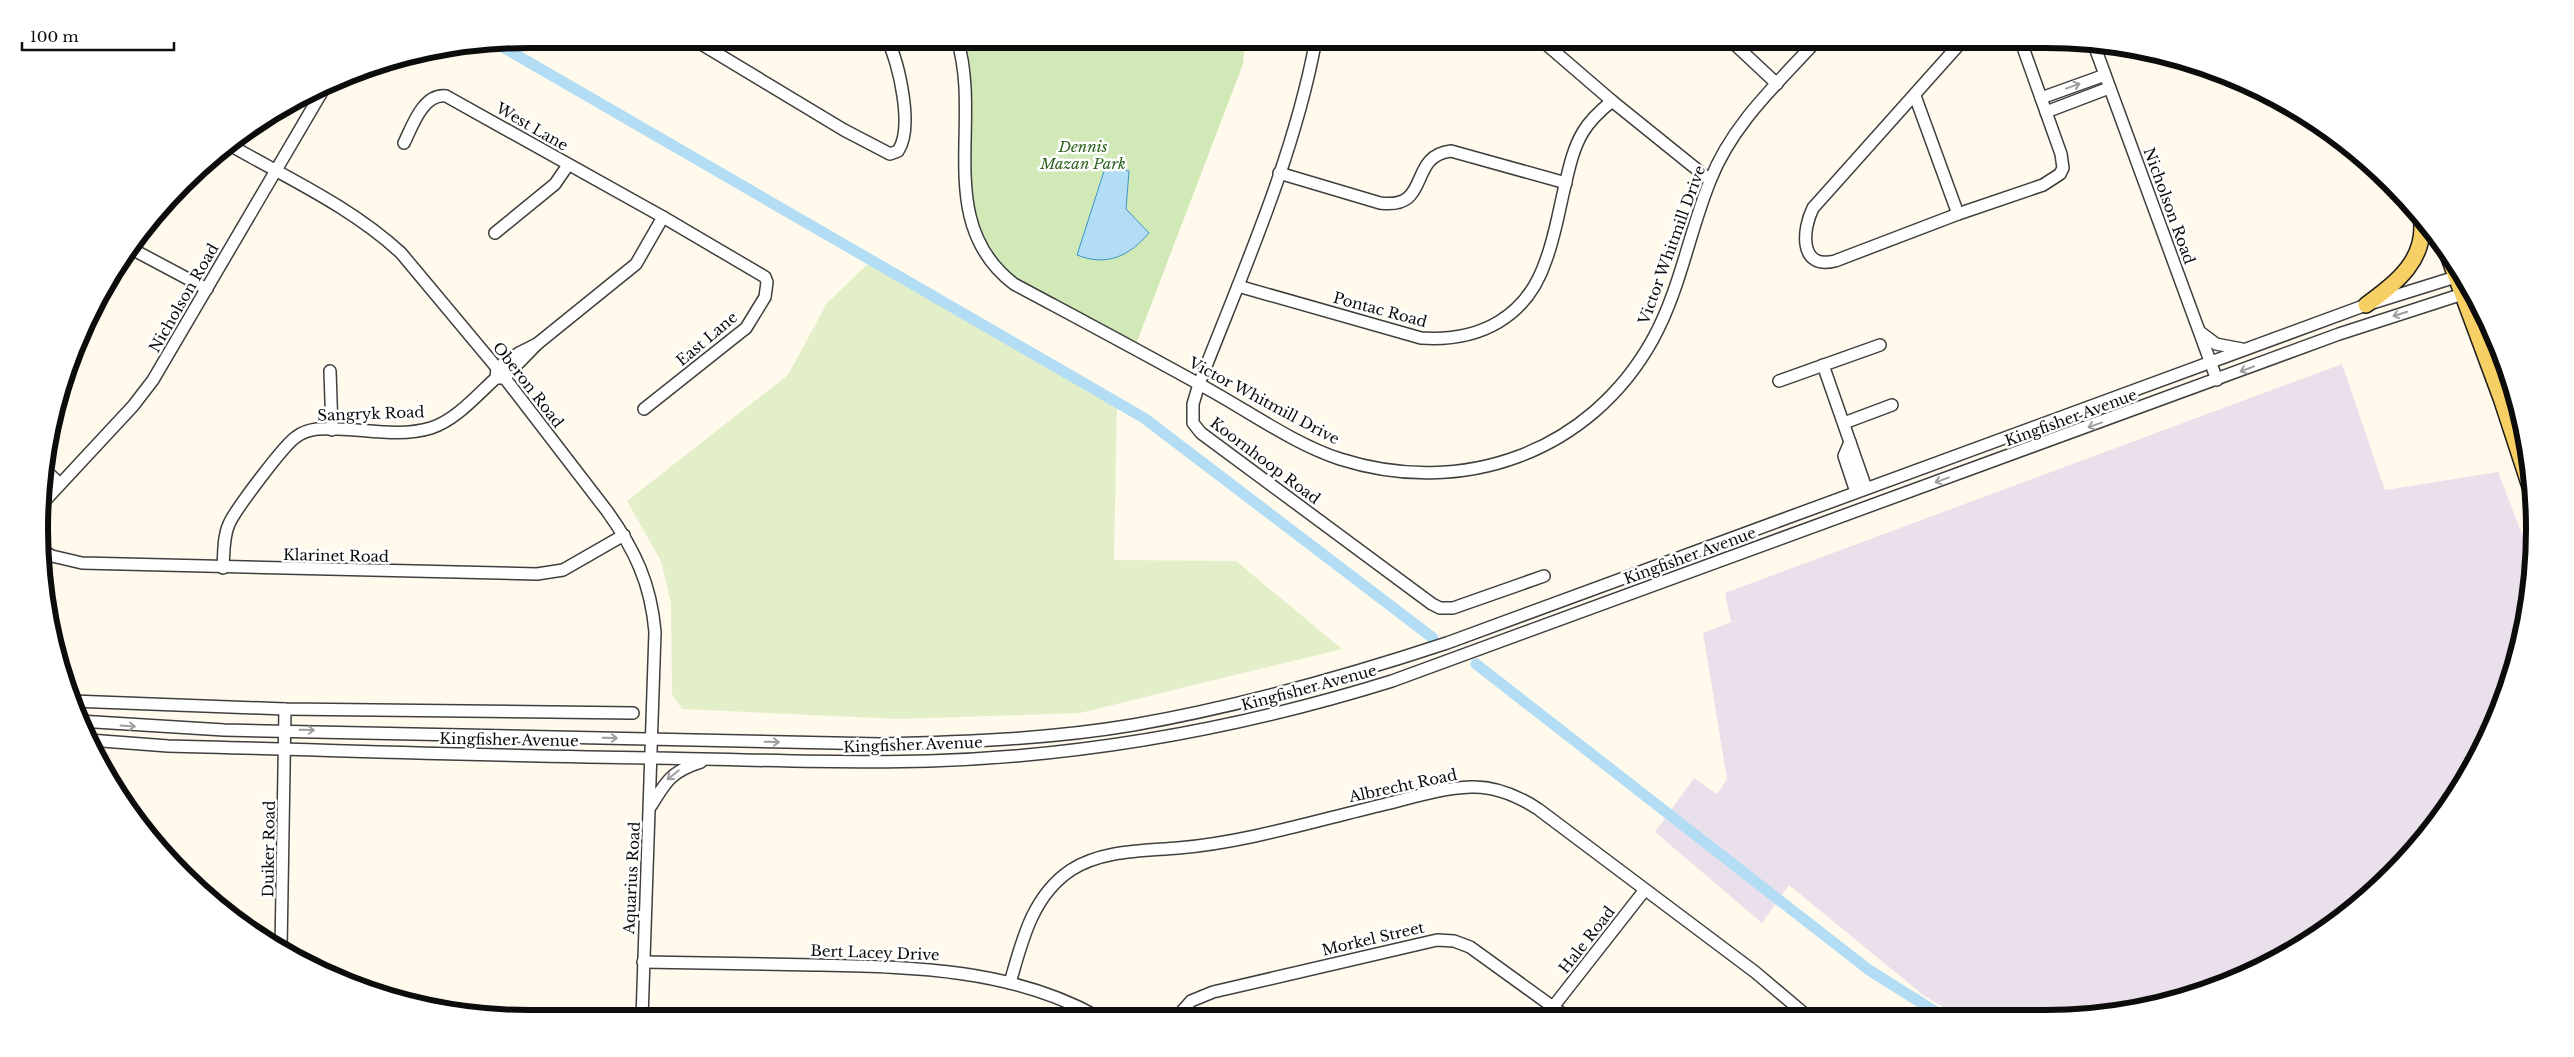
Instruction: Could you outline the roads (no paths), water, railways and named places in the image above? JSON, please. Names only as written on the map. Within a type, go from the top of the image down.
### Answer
[{"type":"main road","points":[[2366,305],[2397,281],[2413,263],[2420,246],[2422,230]]},
{"type":"main road","points":[[2475,312],[2513,417]]},
{"type":"street","points":[[720,48],[768,85],[877,149],[890,154],[898,151],[903,141],[904,112],[900,80],[890,48]]},
{"type":"street","name":"Victor Whitmill Drive","points":[[959,48],[963,60],[965,84],[966,198],[975,236],[983,252],[1003,275],[1014,284],[1321,452],[1381,469],[1451,472],[1496,466],[1516,459],[1575,427],[1615,393],[1640,361],[1668,308],[1710,180],[1736,132],[1749,114],[1810,48]]},
{"type":"street","name":"Koornhoop Road","points":[[1314,48],[1302,99],[1279,173],[1238,286],[1198,384],[1192,412],[1195,427],[1432,604],[1440,608],[1453,608],[1544,576]]},
{"type":"street","points":[[1550,48],[1612,101],[1710,180]]},
{"type":"street","points":[[1739,48],[1777,84]]},
{"type":"street","points":[[1956,48],[1915,96],[1819,198],[1809,216],[1805,243],[1807,251],[1818,262],[1826,264],[1958,214],[2043,185],[2060,174],[2063,168],[2061,154],[2023,48]]},
{"type":"street","name":"Nicholson Road","points":[[2096,51],[2217,380]]},
{"type":"street","points":[[2041,98],[2104,75]]},
{"type":"street","points":[[2046,112],[2109,88]]},
{"type":"street","name":"Nicholson Road","points":[[49,496],[147,389],[320,95]]},
{"type":"street","name":"West Lane","points":[[404,144],[429,100],[442,95],[663,217]]},
{"type":"street","points":[[1915,96],[1958,214]]},
{"type":"street","name":"Pontac Road","points":[[1238,286],[1421,338],[1446,339],[1484,331],[1504,320],[1528,296],[1546,260],[1574,154],[1584,130],[1612,101]]},
{"type":"street","name":"Oberon Road","points":[[235,148],[275,172],[343,207],[382,236],[421,274],[624,535],[645,577],[654,616],[655,663],[652,739]]},
{"type":"street","points":[[1279,173],[1380,203],[1398,204],[1410,196],[1428,162],[1436,155],[1451,151],[1566,183]]},
{"type":"street","points":[[495,233],[555,184],[568,165]]},
{"type":"street","name":"Sangryk Road","points":[[223,568],[224,542],[229,524],[283,450],[297,435],[317,429],[410,431],[432,427],[458,412],[499,375],[636,264],[663,217]]},
{"type":"street","name":"East Lane","points":[[644,409],[746,328],[767,292],[765,277],[757,271],[663,217]]},
{"type":"street","points":[[136,251],[207,289]]},
{"type":"street","name":"Kingfisher Avenue","points":[[88,723],[196,729],[864,744],[967,742],[1061,734],[1204,712],[1299,689],[1438,646],[2366,305],[2455,277]]},
{"type":"street","name":"Kingfisher Avenue","points":[[97,741],[168,746],[852,763],[1012,757],[1064,752],[1169,737],[1291,710],[1360,691],[1428,668],[2339,334],[2465,294]]},
{"type":"street","points":[[2199,331],[2216,344],[2245,350]]},
{"type":"street","points":[[1779,381],[1880,345]]},
{"type":"street","points":[[1823,365],[1850,442],[1844,456],[1861,490]]},
{"type":"street","points":[[330,371],[332,430]]},
{"type":"street","points":[[1844,423],[1892,405]]},
{"type":"street","points":[[51,476],[60,484]]},
{"type":"street","name":"Klarinet Road","points":[[49,554],[82,563],[223,568],[537,574],[563,570],[624,535]]},
{"type":"street","points":[[80,701],[285,709],[633,713]]},
{"type":"street","name":"Duiker Road","points":[[281,941],[285,709]]},
{"type":"street","name":"Aquarius Road","points":[[642,1010],[652,739]]},
{"type":"street","points":[[650,808],[670,777],[687,766],[710,759]]},
{"type":"street","name":"Albrecht Road","points":[[1010,983],[1033,913],[1058,880],[1084,863],[1099,857],[1224,842],[1451,789],[1485,788],[1511,794],[1526,801],[1761,977],[1800,1010]]},
{"type":"street","name":"Hale Road","points":[[1553,1007],[1644,891]]},
{"type":"street","name":"Morkel Street","points":[[1183,1010],[1191,1001],[1212,992],[1437,940],[1454,941],[1470,947],[1557,1010]]},
{"type":"street","name":"Bert Lacey Drive","points":[[643,962],[943,970],[1010,983],[1078,1010]]},
{"type":"water","points":[[1106,165],[1129,171],[1126,209],[1149,233],[1134,248],[1125,253],[1117,257],[1098,260],[1077,255]]},
{"type":"waterway","points":[[506,49],[1144,418],[1433,638]]},
{"type":"waterway","points":[[1476,664],[1869,970],[1933,1010]]},
{"type":"park label","name":"Dennis Mazan Park","points":[[1083,156]]}]
